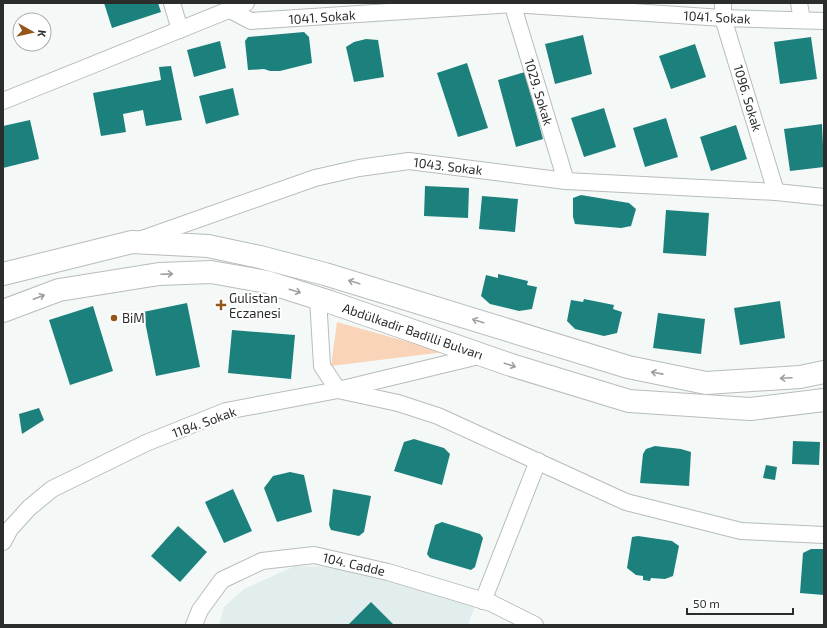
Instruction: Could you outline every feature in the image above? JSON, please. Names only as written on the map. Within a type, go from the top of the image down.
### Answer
[{"type":"main road","name":"Abdülkadir Badilli Bulvarı","points":[[3,274],[132,242],[208,246],[260,256],[439,308],[628,367],[706,383],[800,377],[824,372]]},
{"type":"main road","name":"Abdülkadir Badilli Bulvarı","points":[[3,311],[59,290],[159,274],[211,272],[266,282],[318,298],[483,355],[629,401],[750,409],[824,400]]},
{"type":"street","points":[[172,3],[180,30]]},
{"type":"street","points":[[3,101],[246,3]]},
{"type":"street","points":[[799,3],[802,20]]},
{"type":"street","name":"1041. Sokak","points":[[230,10],[251,21],[512,4],[723,10],[802,20],[824,21]]},
{"type":"street","name":"1029. Sokak","points":[[512,4],[566,181]]},
{"type":"street","name":"1096. Sokak","points":[[723,10],[776,192]]},
{"type":"street","name":"1043. Sokak","points":[[132,242],[315,178],[359,168],[409,161],[566,181],[776,192],[824,197]]},
{"type":"street","points":[[318,298],[322,366],[338,390],[398,404],[438,416],[626,502],[741,531],[824,535]]},
{"type":"street","name":"1184. Sokak","points":[[3,542],[10,529],[29,508],[52,489],[146,443],[226,411],[338,390],[483,355]]},
{"type":"street","points":[[483,600],[538,461]]},
{"type":"street","name":"104. Cadde","points":[[194,625],[200,610],[222,580],[262,561],[314,555],[388,572],[483,600],[535,625]]},
{"type":"shaded area","points":[[337,322],[444,352],[331,366]]},
{"type":"shaded area","points":[[295,566],[329,567],[368,575],[475,606],[468,625],[219,625],[224,607],[244,589]]},
{"type":"building","points":[[104,3],[158,3],[161,12],[112,28]]},
{"type":"building","points":[[304,32],[309,37],[312,63],[280,71],[270,71],[264,69],[248,70],[245,41],[248,37]]},
{"type":"building","points":[[583,35],[592,74],[555,84],[545,44]]},
{"type":"building","points":[[811,37],[817,79],[780,84],[774,42]]},
{"type":"building","points":[[366,39],[378,40],[384,77],[354,82],[346,47],[354,42]]},
{"type":"building","points":[[220,41],[226,68],[194,77],[187,50]]},
{"type":"building","points":[[695,44],[706,77],[671,89],[659,56]]},
{"type":"building","points":[[467,63],[488,128],[458,137],[437,73]]},
{"type":"building","points":[[171,66],[182,120],[146,126],[143,110],[123,114],[126,132],[101,136],[93,93],[161,80],[159,67]]},
{"type":"building","points":[[525,72],[543,139],[516,147],[498,80]]},
{"type":"building","points":[[233,88],[239,115],[206,124],[199,96]]},
{"type":"building","points":[[604,108],[616,147],[584,157],[571,118]]},
{"type":"building","points":[[666,118],[678,157],[645,167],[633,128]]},
{"type":"building","points":[[30,120],[39,159],[3,168],[3,126]]},
{"type":"building","points":[[822,124],[824,167],[790,171],[784,129]]},
{"type":"building","points":[[736,125],[747,159],[711,171],[700,137]]},
{"type":"building","points":[[425,186],[469,188],[468,218],[424,216]]},
{"type":"building","points":[[581,195],[629,203],[636,209],[631,226],[621,228],[575,224],[573,217],[573,198]]},
{"type":"building","points":[[482,196],[518,199],[515,232],[479,229]]},
{"type":"building","points":[[666,210],[709,213],[706,256],[663,253]]},
{"type":"building","points":[[498,274],[528,281],[527,285],[537,287],[532,309],[519,311],[490,304],[481,296],[486,275],[498,278]]},
{"type":"building","points":[[584,299],[614,305],[613,309],[622,312],[617,333],[604,336],[575,329],[567,321],[571,300],[583,302]]},
{"type":"building","points":[[780,301],[785,338],[740,345],[734,308]]},
{"type":"building","points":[[187,303],[200,367],[156,376],[143,312]]},
{"type":"building","points":[[93,306],[113,371],[70,385],[49,320]]},
{"type":"building","points":[[658,313],[705,319],[701,354],[653,348]]},
{"type":"building","points":[[232,330],[295,335],[291,379],[228,373]]},
{"type":"building","points":[[39,408],[44,420],[22,434],[19,414]]},
{"type":"building","points":[[414,439],[444,448],[450,454],[442,485],[394,471],[404,442]]},
{"type":"building","points":[[793,441],[820,442],[819,465],[792,464]]},
{"type":"building","points":[[655,446],[681,449],[691,452],[689,486],[640,483],[643,454],[646,449]]},
{"type":"building","points":[[766,465],[777,467],[775,480],[763,478]]},
{"type":"building","points":[[290,472],[304,475],[312,512],[277,522],[264,488],[273,476]]},
{"type":"building","points":[[233,489],[252,531],[224,543],[205,502]]},
{"type":"building","points":[[333,489],[371,496],[364,532],[359,536],[331,530],[329,525]]},
{"type":"building","points":[[442,522],[480,534],[483,538],[475,567],[471,570],[430,558],[427,554],[435,525]]},
{"type":"building","points":[[178,526],[207,552],[180,582],[151,556]]},
{"type":"building","points":[[638,536],[672,541],[679,546],[673,576],[665,579],[651,578],[650,581],[643,580],[643,576],[636,575],[627,568],[632,537]]},
{"type":"building","points":[[811,549],[824,549],[824,595],[800,593],[803,553]]},
{"type":"building","points":[[371,602],[394,625],[348,625]]},
{"type":"place","name":"Gulistan Eczanesi","points":[[221,305]]},
{"type":"place","name":"BiM","points":[[114,318]]}]
